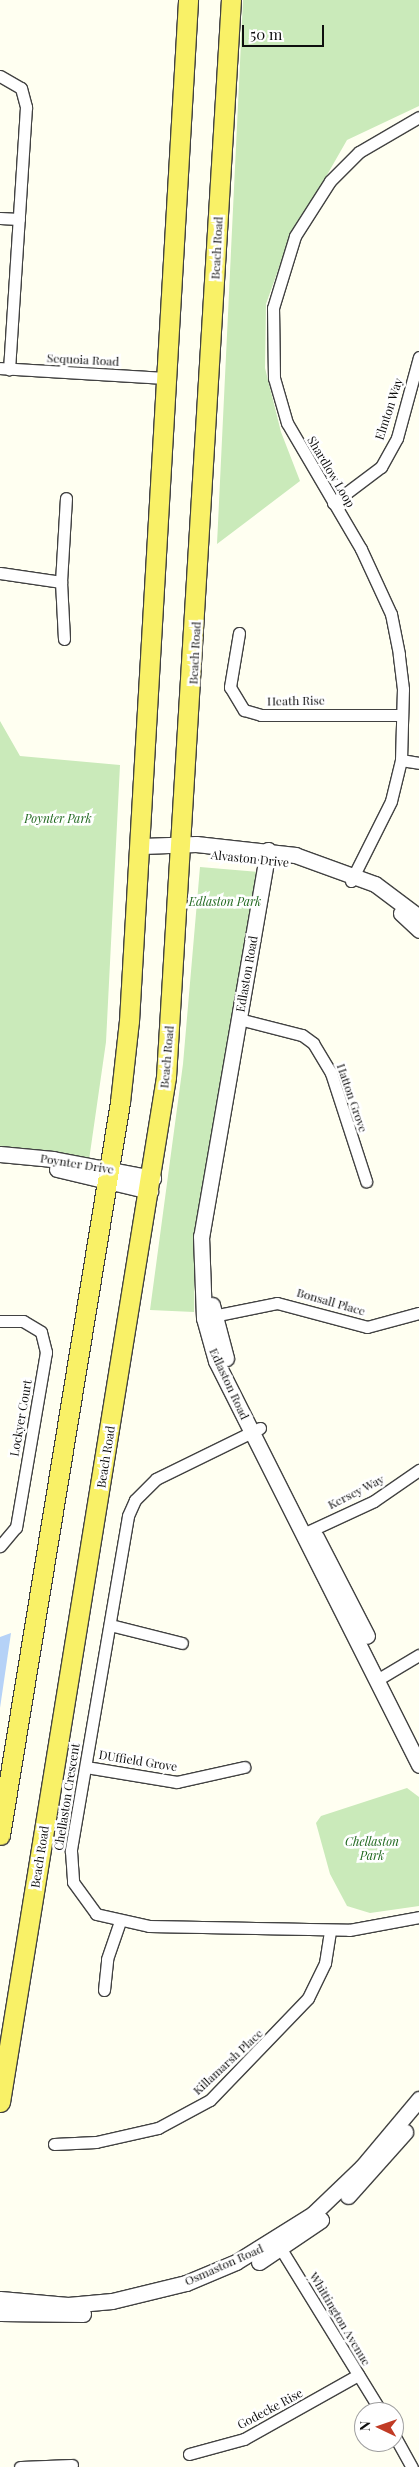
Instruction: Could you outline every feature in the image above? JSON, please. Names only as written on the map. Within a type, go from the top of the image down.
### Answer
[{"type":"main road","points":[[178,0],[176,23],[184,54]]},
{"type":"main road","points":[[0,1835],[108,1175],[129,1022],[142,846],[164,378],[188,0]]},
{"type":"main road","name":"Beach Road","points":[[0,2102],[151,1185],[166,1077],[183,847],[231,0]]},
{"type":"street","points":[[0,76],[21,88],[26,107],[19,219],[4,369]]},
{"type":"street","name":"Shardlow Loop","points":[[352,879],[391,801],[401,760],[403,689],[391,614],[362,549],[287,424],[274,378],[277,288],[295,236],[330,181],[359,152],[419,117]]},
{"type":"street","points":[[0,218],[19,219]]},
{"type":"street","name":"Elmton Way","points":[[333,503],[381,467],[397,438],[419,358]]},
{"type":"street","name":"Sequoia Road","points":[[4,369],[164,378]]},
{"type":"street","points":[[64,639],[61,582],[66,498]]},
{"type":"street","points":[[0,574],[61,582]]},
{"type":"street","name":"Heath Rise","points":[[239,633],[230,687],[244,710],[261,715],[402,715]]},
{"type":"street","points":[[401,760],[419,763]]},
{"type":"street","name":"Alvaston Drive","points":[[142,846],[183,847],[196,844],[272,855],[375,884],[419,917]]},
{"type":"street","name":"Edlaston Road","points":[[272,855],[210,1240],[209,1316],[255,1430],[382,1677],[419,1742]]},
{"type":"street","name":"Alvaston Drive","points":[[352,879],[380,898],[419,930]]},
{"type":"street","name":"Hatton Grove","points":[[244,1020],[302,1035],[313,1043],[331,1073],[366,1181]]},
{"type":"street","name":"Poynter Drive","points":[[0,1154],[151,1185]]},
{"type":"street","name":"Poynter Drive","points":[[0,1163],[108,1175]]},
{"type":"street","name":"Bonsall Place","points":[[209,1316],[277,1303],[367,1327],[419,1312]]},
{"type":"street","name":"Lockyer Court","points":[[0,1321],[23,1322],[42,1332],[46,1352],[16,1527],[0,1546]]},
{"type":"street","name":"Chellaston Crescent","points":[[255,1430],[156,1479],[135,1500],[110,1625],[71,1851],[73,1882],[96,1914],[120,1922],[330,1930],[386,1927],[419,1917]]},
{"type":"street","name":"Kersey Way","points":[[308,1532],[374,1501],[419,1470]]},
{"type":"street","points":[[110,1625],[182,1643]]},
{"type":"street","points":[[382,1677],[419,1655]]},
{"type":"street","name":"Edlaston Road","points":[[382,1677],[419,1765]]},
{"type":"street","name":"DUffield Grove","points":[[86,1767],[177,1782],[244,1767]]},
{"type":"street","points":[[104,1990],[107,1959],[120,1922]]},
{"type":"street","name":"Killamarsh Place","points":[[54,2144],[96,2142],[158,2128],[210,2100],[308,1998],[325,1963],[330,1930]]},
{"type":"street","name":"Osmaston Road","points":[[0,2300],[68,2305],[136,2297],[209,2275],[279,2245],[345,2185],[419,2099]]},
{"type":"street","name":"Osmaston Road","points":[[0,2313],[84,2314],[144,2305],[209,2286],[279,2245],[353,2191],[419,2115]]},
{"type":"street","name":"Whittington Avenue","points":[[279,2245],[375,2402]]},
{"type":"street","name":"Godecke Rise","points":[[189,2454],[244,2439],[358,2375]]},
{"type":"street","points":[[404,2452],[412,2467]]},
{"type":"street","points":[[20,2467],[72,2465]]},
{"type":"green space","points":[[243,0],[419,0],[419,106],[347,140],[287,245],[266,304],[265,368],[281,432],[300,481],[217,544]]},
{"type":"green space","name":"Poynter Park","points":[[0,721],[20,756],[120,765],[106,1042],[89,1160],[0,1146]]},
{"type":"green space","name":"Edlaston Park","points":[[200,867],[259,872],[195,1249],[194,1312],[150,1310],[183,1064]]},
{"type":"green space","name":"Chellaston Park","points":[[407,1788],[419,1797],[419,1906],[370,1913],[347,1906],[330,1874],[316,1823],[321,1816]]},
{"type":"water","points":[[11,1633],[0,1708],[0,1637]]}]
